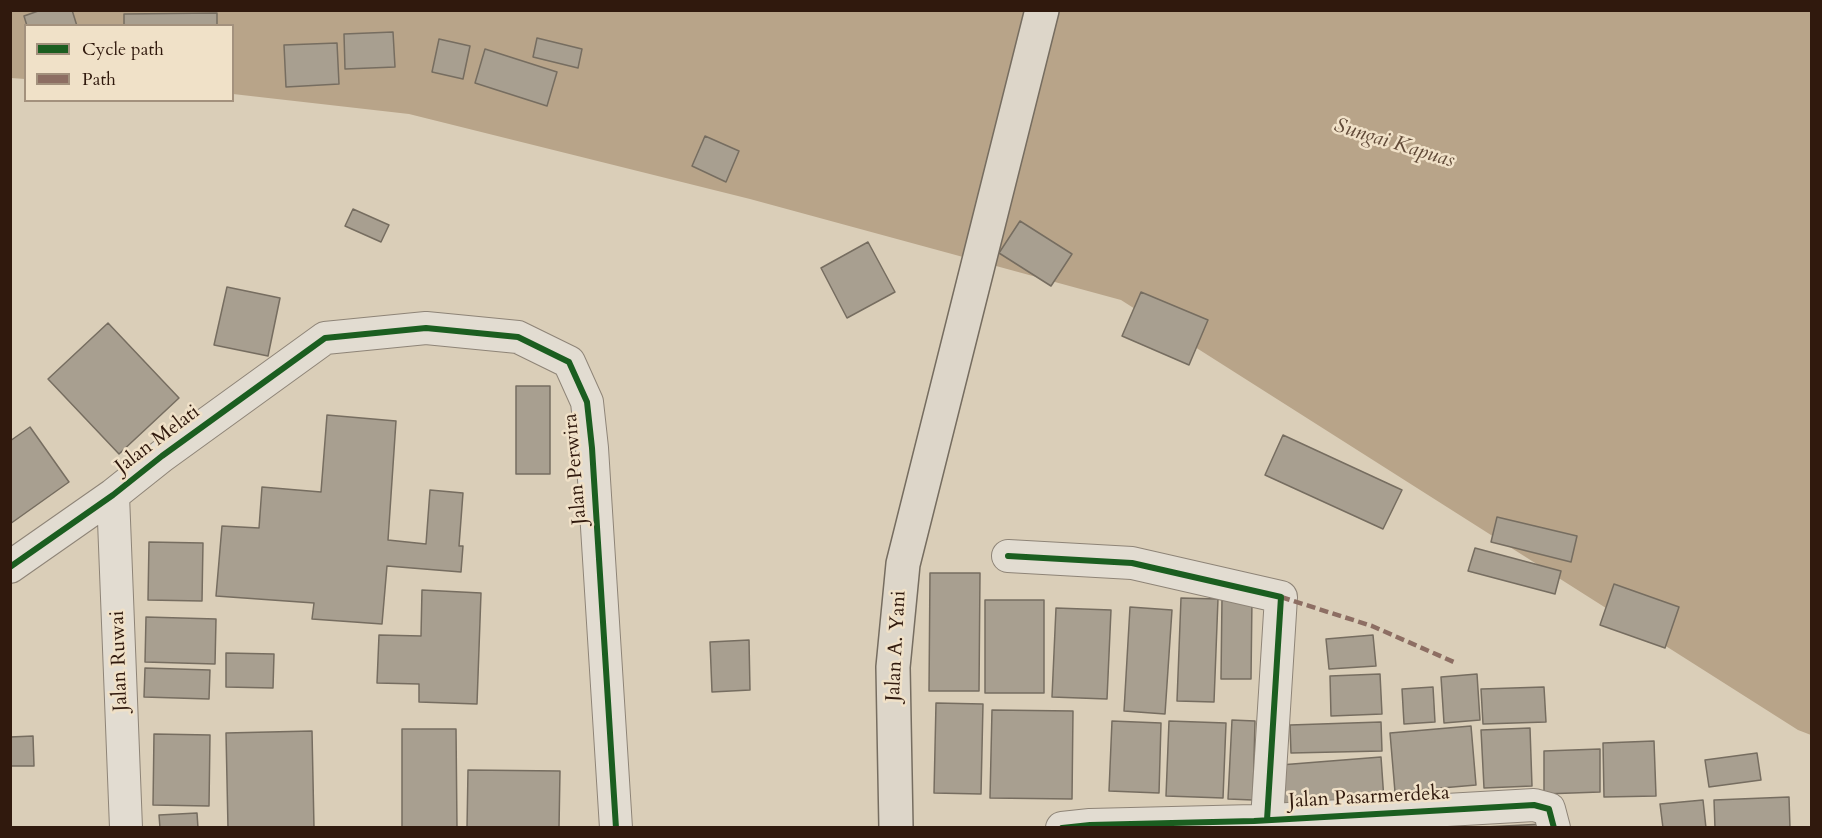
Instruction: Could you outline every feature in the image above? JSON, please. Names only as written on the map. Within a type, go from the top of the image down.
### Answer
[{"type":"highway","name":"Jalan A. Yani","points":[[896,828],[893,667],[903,564],[1042,10]]},
{"type":"street","name":"Jalan Perwira","points":[[325,338],[426,328],[518,337],[570,362],[587,402],[592,448],[616,828]]},
{"type":"street","name":"Jalan Melati","points":[[10,567],[113,495],[162,456],[325,338]]},
{"type":"street","name":"Jalan Ruwai","points":[[113,495],[126,828]]},
{"type":"street","points":[[1008,556],[1132,563],[1281,597],[1258,823]]},
{"type":"street","name":"Jalan Pasarmerdeka","points":[[1081,827],[1258,823],[1534,805],[1549,809],[1554,828]]},
{"type":"water","name":"Sungai Kapuas","points":[[10,11],[1811,11],[1811,735],[1798,730],[1121,300],[750,199],[409,114],[234,94],[234,24],[24,24],[24,79],[11,78]]},
{"type":"building","points":[[41,10],[72,10],[76,24],[26,24],[24,16]]},
{"type":"building","points":[[217,13],[217,24],[124,24],[124,14]]},
{"type":"building","points":[[393,32],[395,67],[345,69],[344,34]]},
{"type":"building","points":[[537,38],[582,49],[578,68],[533,57]]},
{"type":"building","points":[[439,39],[470,46],[463,79],[432,72]]},
{"type":"building","points":[[337,43],[339,84],[286,87],[284,45]]},
{"type":"building","points":[[485,49],[557,72],[547,106],[475,83]]},
{"type":"building","points":[[705,136],[739,151],[726,182],[692,166]]},
{"type":"building","points":[[353,209],[389,225],[381,242],[345,226]]},
{"type":"building","points":[[1020,221],[1072,254],[1051,286],[999,253]]},
{"type":"building","points":[[868,242],[895,292],[847,318],[821,268]]},
{"type":"building","points":[[227,287],[280,298],[268,356],[214,345]]},
{"type":"building","points":[[1141,292],[1208,320],[1189,365],[1122,336]]},
{"type":"building","points":[[108,323],[179,398],[119,454],[48,379]]},
{"type":"building","points":[[516,386],[550,386],[550,474],[516,474]]},
{"type":"building","points":[[327,415],[396,421],[388,540],[426,544],[430,490],[463,493],[459,546],[463,546],[461,572],[387,566],[382,624],[312,619],[314,603],[216,596],[222,526],[259,528],[262,487],[321,492]]},
{"type":"building","points":[[30,427],[69,482],[10,524],[10,441]]},
{"type":"building","points":[[1283,435],[1402,490],[1383,529],[1265,475]]},
{"type":"building","points":[[1497,517],[1577,536],[1571,562],[1491,542]]},
{"type":"building","points":[[149,542],[203,543],[202,601],[148,600]]},
{"type":"building","points":[[1475,548],[1561,571],[1555,594],[1468,571]]},
{"type":"building","points":[[930,573],[980,573],[979,691],[929,691]]},
{"type":"building","points":[[1614,584],[1679,607],[1665,648],[1600,625]]},
{"type":"building","points":[[422,590],[481,593],[477,704],[419,702],[419,684],[377,683],[379,635],[421,636]]},
{"type":"building","points":[[1181,598],[1218,599],[1214,702],[1177,701]]},
{"type":"building","points":[[1222,598],[1252,598],[1251,679],[1221,679]]},
{"type":"building","points":[[985,600],[1044,600],[1044,693],[985,693]]},
{"type":"building","points":[[1130,607],[1172,610],[1165,714],[1124,711]]},
{"type":"building","points":[[1056,608],[1111,610],[1107,699],[1052,697]]},
{"type":"building","points":[[146,617],[216,619],[215,664],[145,662]]},
{"type":"building","points":[[1373,635],[1376,666],[1329,669],[1326,639]]},
{"type":"building","points":[[749,640],[750,690],[712,692],[710,642]]},
{"type":"building","points":[[226,653],[274,654],[273,688],[226,687]]},
{"type":"building","points":[[145,668],[210,670],[209,699],[144,697]]},
{"type":"building","points":[[1380,674],[1382,714],[1331,716],[1330,676]]},
{"type":"building","points":[[1477,674],[1480,720],[1444,723],[1441,677]]},
{"type":"building","points":[[1433,687],[1435,722],[1404,724],[1402,689]]},
{"type":"building","points":[[1544,687],[1546,722],[1483,724],[1481,689]]},
{"type":"building","points":[[936,703],[983,704],[981,794],[934,793]]},
{"type":"building","points":[[992,710],[1073,711],[1072,799],[990,798]]},
{"type":"building","points":[[1232,720],[1255,721],[1253,800],[1228,799]]},
{"type":"building","points":[[1112,721],[1161,723],[1159,793],[1109,791]]},
{"type":"building","points":[[1169,721],[1226,723],[1223,798],[1166,796]]},
{"type":"building","points":[[1381,722],[1382,751],[1291,753],[1290,725]]},
{"type":"building","points":[[1471,726],[1476,785],[1395,792],[1390,733]]},
{"type":"building","points":[[1530,728],[1532,786],[1484,788],[1481,730]]},
{"type":"building","points":[[402,729],[456,729],[457,828],[402,828]]},
{"type":"building","points":[[312,731],[314,828],[228,828],[226,733]]},
{"type":"building","points":[[154,734],[210,735],[209,806],[153,805]]},
{"type":"building","points":[[33,736],[34,766],[10,766],[10,737]]},
{"type":"building","points":[[1654,741],[1656,796],[1604,797],[1603,743]]},
{"type":"building","points":[[1600,749],[1600,792],[1544,794],[1544,751]]},
{"type":"building","points":[[1757,753],[1761,780],[1709,787],[1705,760]]},
{"type":"building","points":[[1381,757],[1384,800],[1283,807],[1280,765]]},
{"type":"building","points":[[468,770],[560,771],[559,828],[467,828]]},
{"type":"building","points":[[1789,797],[1790,828],[1715,828],[1714,800]]},
{"type":"building","points":[[1703,800],[1706,828],[1663,828],[1660,804]]},
{"type":"building","points":[[197,813],[198,828],[160,828],[159,815]]},
{"type":"building","points":[[1543,824],[1543,828],[1466,828]]},
{"type":"marked path","points":[[1281,597],[1372,626],[1456,663]]},
{"type":"cycle path","points":[[10,567],[113,495],[162,456],[325,338],[426,328],[518,337],[569,362],[587,402],[592,448],[616,828]]},
{"type":"cycle path","points":[[1008,556],[1132,563],[1281,597],[1267,820]]},
{"type":"cycle path","points":[[1062,828],[1090,825],[1254,821],[1534,805],[1549,809],[1554,828]]}]
